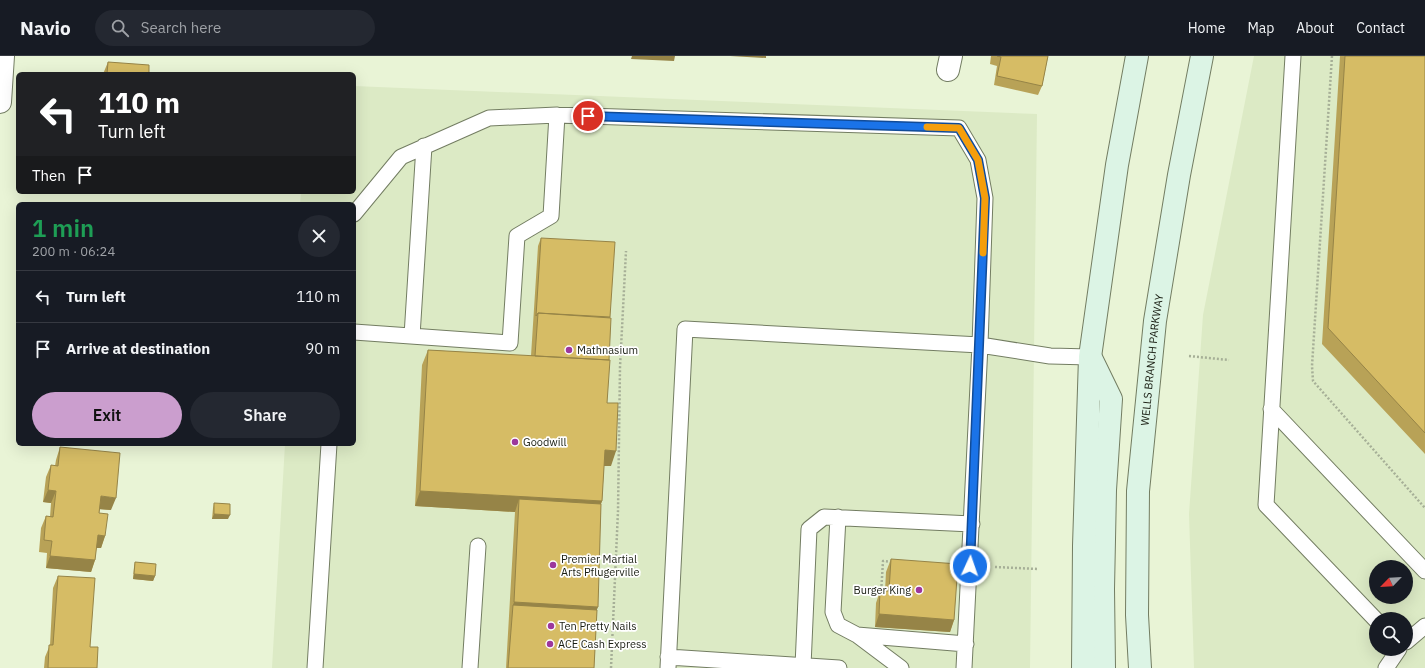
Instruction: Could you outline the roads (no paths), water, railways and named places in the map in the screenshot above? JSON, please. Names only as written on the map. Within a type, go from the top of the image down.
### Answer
[{"type":"main road","points":[[1083,668],[1084,546],[1090,357],[1118,165],[1137,56]]},
{"type":"main road","name":"WELLS BRANCH PARKWAY","points":[[1140,668],[1137,614],[1138,491],[1155,321],[1179,175],[1202,56]]},
{"type":"main road","points":[[1090,357],[1111,399],[1105,490],[1103,589],[1104,668]]},
{"type":"street","points":[[0,102],[3,56]]},
{"type":"lane","points":[[1293,56],[1266,505],[1369,613]]},
{"type":"lane","points":[[356,332],[510,343],[517,236],[551,216],[557,115]]},
{"type":"lane","points":[[356,212],[401,157],[489,118],[557,115],[959,128],[978,160],[985,198],[980,345],[964,668]]},
{"type":"lane","points":[[412,336],[424,146]]},
{"type":"lane","points":[[839,668],[668,663],[685,329],[980,345],[1050,356],[1090,357]]},
{"type":"lane","points":[[1271,409],[1425,571]]},
{"type":"lane","points":[[315,668],[329,446]]},
{"type":"lane","points":[[803,666],[809,529],[824,517],[972,524]]},
{"type":"lane","points":[[838,517],[834,612],[838,625],[857,635],[901,668]]},
{"type":"lane","points":[[470,668],[478,546]]},
{"type":"lane","points":[[1413,636],[1425,626]]},
{"type":"lane","points":[[857,635],[966,644]]},
{"type":"lane","points":[[1386,668],[1395,656]]},
{"type":"place","name":"Mathnasium","points":[[569,350]]},
{"type":"place","name":"Goodwill","points":[[515,442]]},
{"type":"place","name":"Premier Martial Arts Pflugerville","points":[[553,565]]},
{"type":"place","name":"Burger King","points":[[919,590]]},
{"type":"place","name":"Ten Pretty Nails","points":[[551,626]]},
{"type":"place","name":"ACE Cash Express","points":[[550,644]]}]
